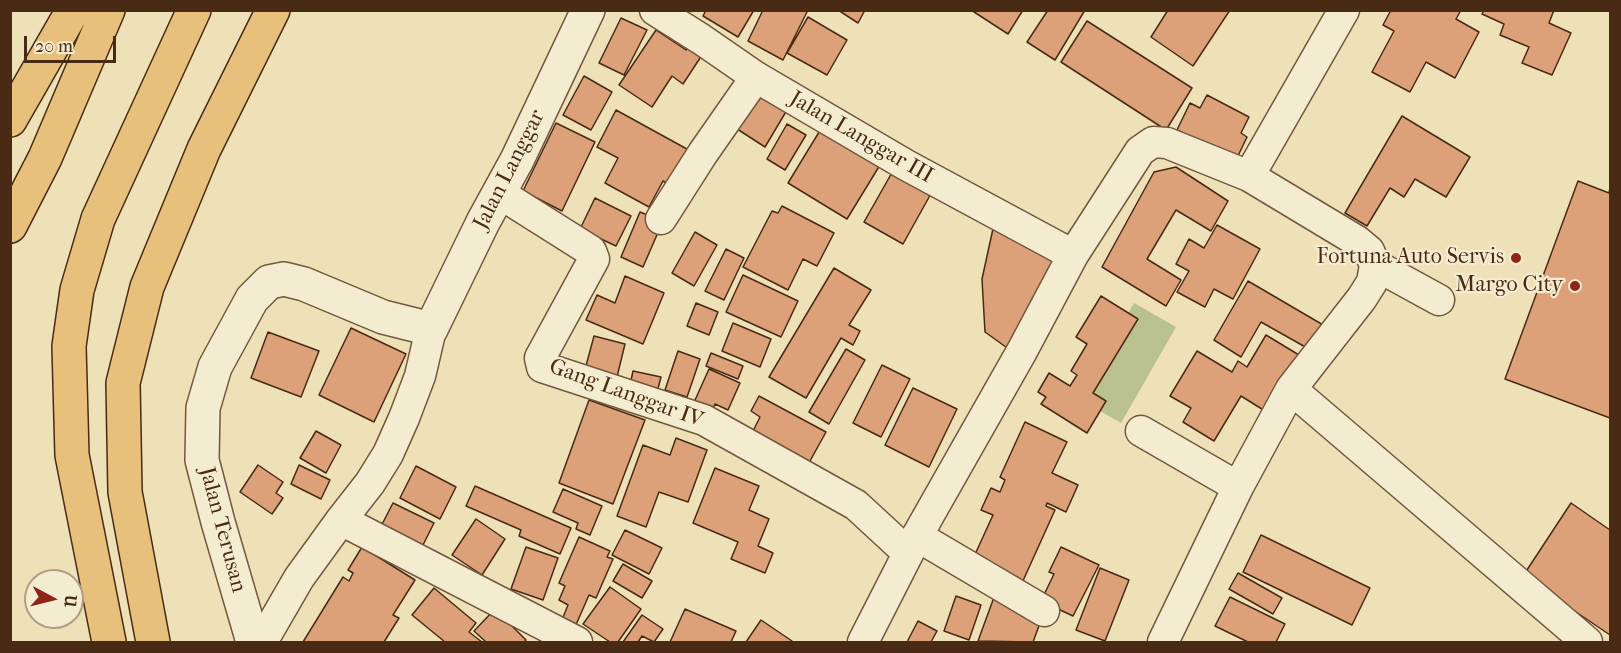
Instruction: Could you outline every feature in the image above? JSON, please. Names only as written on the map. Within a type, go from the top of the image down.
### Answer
[{"type":"highway","points":[[10,120],[73,10]]},
{"type":"highway","points":[[10,226],[45,158],[108,10]]},
{"type":"highway","points":[[110,642],[72,455],[70,335],[77,290],[98,219],[194,10]]},
{"type":"highway","points":[[153,642],[125,492],[123,383],[147,287],[204,149],[273,10]]},
{"type":"street","name":"Jalan Langgar","points":[[431,329],[483,222],[517,160],[588,10]]},
{"type":"street","name":"Jalan Langgar III","points":[[655,10],[756,77],[906,165],[1072,255]]},
{"type":"street","points":[[1249,176],[1339,13]]},
{"type":"street","points":[[661,219],[756,77]]},
{"type":"street","points":[[863,642],[913,545],[1005,381],[1072,255],[1140,151],[1153,142],[1167,143],[1249,176],[1357,241],[1369,251],[1375,265],[1372,282],[1362,298],[1291,389],[1238,487],[1163,642]]},
{"type":"street","name":"Gang Langgar IV","points":[[499,193],[591,251],[594,259],[540,358],[542,367],[704,420],[856,506],[913,545]]},
{"type":"street","points":[[1375,265],[1439,300]]},
{"type":"street","name":"Jalan Terusan","points":[[253,642],[202,460],[203,408],[215,367],[252,299],[268,282],[284,279],[304,284],[383,317],[431,329]]},
{"type":"street","points":[[262,642],[299,578],[340,520],[370,483],[388,454],[420,376],[431,329]]},
{"type":"street","points":[[1291,389],[1576,639]]},
{"type":"street","points":[[1141,431],[1238,487]]},
{"type":"street","points":[[340,520],[576,642]]},
{"type":"street","points":[[913,545],[1044,611]]},
{"type":"green space","points":[[1134,303],[1176,327],[1121,423],[1079,399]]},
{"type":"building","points":[[706,10],[754,10],[738,37],[703,16]]},
{"type":"building","points":[[763,10],[808,10],[783,60],[748,41]]},
{"type":"building","points":[[838,10],[865,10],[858,23]]},
{"type":"building","points":[[971,10],[1023,10],[1008,34]]},
{"type":"building","points":[[1048,10],[1085,10],[1055,60],[1027,42]]},
{"type":"building","points":[[1168,10],[1230,10],[1193,66],[1151,37]]},
{"type":"building","points":[[1391,10],[1461,10],[1456,19],[1479,32],[1455,78],[1426,62],[1410,92],[1372,72],[1394,31],[1383,25]]},
{"type":"building","points":[[1484,10],[1554,10],[1549,23],[1571,33],[1552,75],[1522,63],[1529,47],[1500,35],[1504,24],[1482,14]]},
{"type":"building","points":[[808,17],[847,40],[827,75],[787,53]]},
{"type":"building","points":[[621,18],[647,30],[624,75],[599,63]]},
{"type":"building","points":[[1087,21],[1192,88],[1166,130],[1061,62]]},
{"type":"building","points":[[656,30],[686,50],[693,40],[706,49],[683,84],[672,76],[652,107],[619,85]]},
{"type":"building","points":[[584,76],[612,92],[591,130],[563,115]]},
{"type":"building","points":[[756,91],[787,110],[765,147],[734,127]]},
{"type":"building","points":[[1207,95],[1249,117],[1241,133],[1247,137],[1236,160],[1177,130],[1190,103],[1200,108]]},
{"type":"building","points":[[616,110],[696,154],[677,189],[663,181],[649,207],[605,183],[618,158],[597,147]]},
{"type":"building","points":[[1402,116],[1470,157],[1446,197],[1415,179],[1404,197],[1390,188],[1367,226],[1345,213]]},
{"type":"building","points":[[556,123],[595,142],[562,211],[523,191]]},
{"type":"building","points":[[787,124],[806,135],[785,170],[767,159]]},
{"type":"building","points":[[824,124],[883,160],[847,219],[788,183]]},
{"type":"building","points":[[1176,167],[1228,201],[1211,231],[1176,210],[1147,259],[1181,280],[1166,306],[1102,267],[1154,172]]},
{"type":"building","points":[[894,169],[933,190],[903,244],[864,222]]},
{"type":"building","name":"Margo City","points":[[1578,181],[1609,193],[1610,188],[1610,418],[1505,379]]},
{"type":"building","points":[[595,198],[631,216],[616,246],[580,229]]},
{"type":"building","points":[[782,206],[834,233],[817,266],[803,259],[788,290],[743,267],[772,211],[778,213]]},
{"type":"building","points":[[640,212],[663,221],[643,267],[621,257]]},
{"type":"building","points":[[996,215],[1061,252],[1010,350],[985,332],[982,279]]},
{"type":"building","points":[[1217,225],[1260,249],[1233,299],[1214,289],[1205,307],[1177,292],[1189,271],[1176,264],[1189,239],[1204,248]]},
{"type":"building","points":[[695,232],[717,245],[694,286],[672,273]]},
{"type":"building","points":[[726,249],[744,258],[724,300],[705,291]]},
{"type":"building","points":[[834,268],[871,290],[849,325],[860,331],[853,345],[841,338],[806,398],[769,377]]},
{"type":"building","points":[[743,275],[798,301],[781,337],[726,312]]},
{"type":"building","points":[[625,276],[664,293],[643,344],[586,320],[597,295],[615,303]]},
{"type":"building","points":[[1248,281],[1330,329],[1316,353],[1261,322],[1241,357],[1214,340]]},
{"type":"building","points":[[1101,296],[1138,319],[1093,393],[1106,401],[1087,433],[1041,404],[1046,397],[1038,392],[1049,373],[1070,386],[1077,375],[1071,371],[1087,344],[1076,337]]},
{"type":"building","points":[[696,303],[718,312],[709,335],[687,326]]},
{"type":"building","points":[[733,323],[771,339],[760,367],[722,351]]},
{"type":"building","points":[[351,328],[406,354],[374,422],[319,395]]},
{"type":"building","points":[[268,332],[319,351],[301,397],[251,378]]},
{"type":"building","points":[[1266,335],[1299,355],[1265,411],[1241,396],[1214,441],[1183,422],[1191,408],[1170,396],[1197,351],[1232,372],[1238,361],[1247,367]]},
{"type":"building","points":[[594,336],[625,344],[615,385],[583,377]]},
{"type":"building","points":[[846,349],[865,360],[829,424],[809,412]]},
{"type":"building","points":[[678,351],[700,359],[687,397],[665,390]]},
{"type":"building","points":[[711,353],[743,366],[738,379],[706,366]]},
{"type":"building","points":[[882,365],[910,379],[881,437],[853,423]]},
{"type":"building","points":[[709,369],[740,383],[728,410],[715,404],[709,417],[691,409]]},
{"type":"building","points":[[633,371],[661,377],[655,400],[628,394]]},
{"type":"building","points":[[913,388],[957,409],[929,467],[885,445]]},
{"type":"building","points":[[759,396],[826,432],[805,470],[749,439],[760,417],[751,411]]},
{"type":"building","points":[[589,400],[645,420],[613,504],[559,483]]},
{"type":"building","points":[[1025,422],[1067,442],[1052,473],[1078,485],[1066,512],[1047,503],[1046,506],[1055,510],[1022,583],[972,561],[993,515],[981,510],[991,488],[1000,492],[1005,480],[1000,477]]},
{"type":"building","points":[[316,431],[341,445],[326,473],[300,458]]},
{"type":"building","points":[[676,438],[707,450],[688,502],[659,492],[646,527],[617,516],[643,445],[670,455]]},
{"type":"building","points":[[258,465],[283,482],[276,493],[283,498],[272,514],[240,492]]},
{"type":"building","points":[[299,465],[330,480],[321,499],[291,484]]},
{"type":"building","points":[[416,466],[456,487],[440,519],[400,498]]},
{"type":"building","points":[[715,468],[759,486],[749,510],[769,519],[758,546],[773,553],[765,573],[731,559],[738,542],[693,523]]},
{"type":"building","points":[[475,486],[571,528],[560,554],[519,536],[521,530],[466,506]]},
{"type":"building","points":[[563,489],[602,506],[590,535],[576,529],[578,523],[553,512]]},
{"type":"building","points":[[393,503],[434,523],[418,555],[377,534]]},
{"type":"building","points":[[1571,503],[1610,530],[1610,635],[1523,576]]},
{"type":"building","points":[[476,519],[505,539],[482,575],[452,555]]},
{"type":"building","points":[[625,530],[662,548],[649,574],[612,555]]},
{"type":"building","points":[[1261,535],[1370,588],[1352,625],[1243,572]]},
{"type":"building","points":[[579,537],[610,551],[607,557],[613,559],[596,598],[589,595],[575,627],[562,620],[568,605],[559,600],[565,586],[559,583]]},
{"type":"building","points":[[362,547],[415,580],[393,615],[399,618],[384,642],[303,642],[343,577],[349,581],[353,573],[348,570]]},
{"type":"building","points":[[526,547],[558,558],[543,600],[511,589]]},
{"type":"building","points":[[1061,547],[1099,565],[1073,616],[1041,601],[1054,574],[1049,572]]},
{"type":"building","points":[[623,564],[652,581],[642,598],[613,581]]},
{"type":"building","points":[[1100,568],[1129,580],[1105,641],[1076,630]]},
{"type":"building","points":[[1238,573],[1282,598],[1273,614],[1229,589]]},
{"type":"building","points":[[610,587],[641,609],[618,642],[610,642],[583,624]]},
{"type":"building","points":[[434,588],[476,623],[469,632],[482,642],[445,642],[412,615]]},
{"type":"building","points":[[997,589],[1043,615],[1033,642],[978,641]]},
{"type":"building","points":[[956,596],[981,605],[969,640],[944,631]]},
{"type":"building","points":[[1230,597],[1285,624],[1276,642],[1248,642],[1215,626]]},
{"type":"building","points":[[495,609],[526,640],[524,642],[486,642],[474,631]]},
{"type":"building","points":[[685,609],[736,631],[731,642],[670,642]]},
{"type":"building","points":[[642,615],[663,629],[654,642],[642,636],[638,642],[623,642]]},
{"type":"building","points":[[761,620],[792,641],[746,642]]},
{"type":"building","points":[[918,621],[937,631],[931,642],[907,642]]},
{"type":"place","name":"Fortuna Auto Servis","points":[[1516,258]]},
{"type":"place","name":"Margo City","points":[[1575,286]]}]
